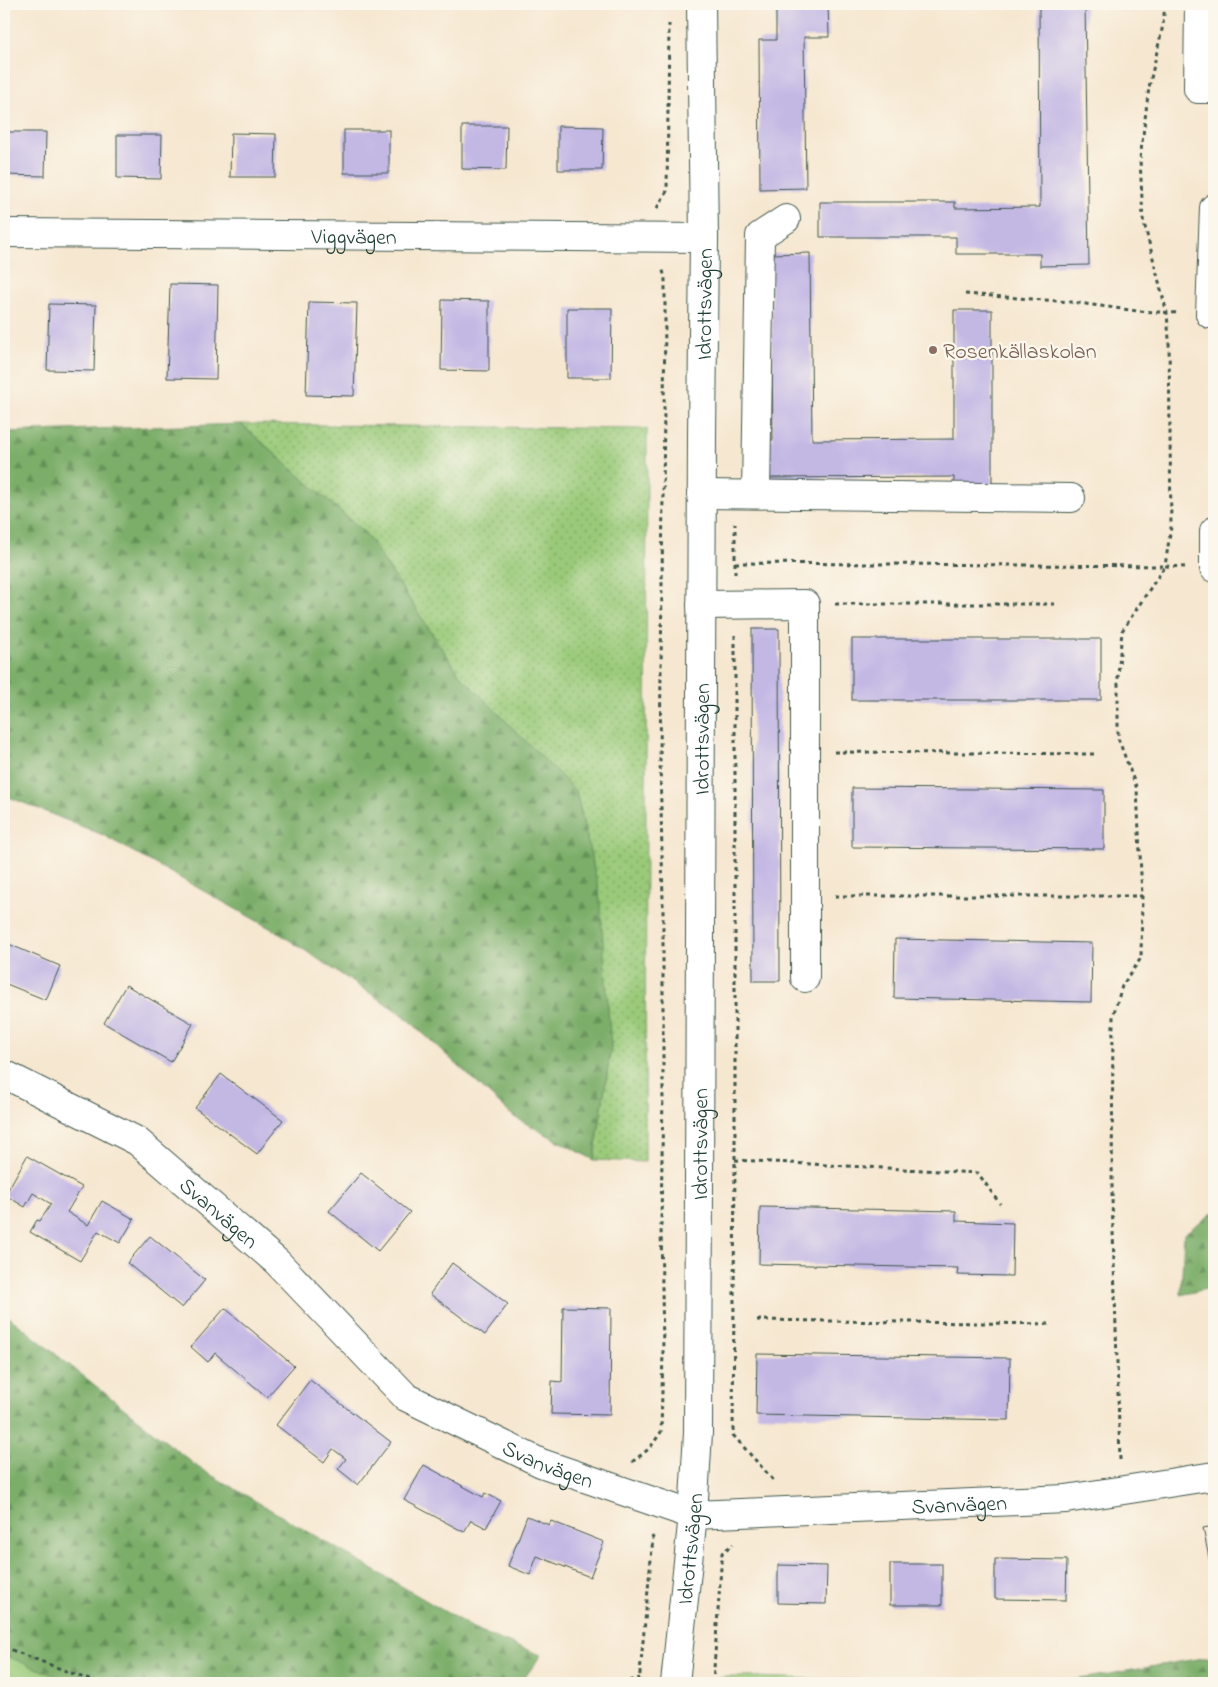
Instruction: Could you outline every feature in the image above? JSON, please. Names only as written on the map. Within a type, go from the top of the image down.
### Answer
[{"type":"street","name":"Idrottsvägen","points":[[675,1683],[693,1515],[698,1423],[704,238],[701,4]]},
{"type":"street","points":[[1199,4],[1206,89]]},
{"type":"street","points":[[1212,314],[1214,208]]},
{"type":"street","points":[[746,494],[760,236],[786,219]]},
{"type":"street","name":"Viggvägen","points":[[4,233],[704,238]]},
{"type":"street","points":[[702,494],[1072,498]]},
{"type":"street","points":[[1214,531],[1214,568]]},
{"type":"street","points":[[702,605],[805,604],[805,978]]},
{"type":"street","name":"Svanvägen","points":[[4,1074],[137,1141],[277,1262],[406,1397],[541,1463],[620,1491],[693,1515],[1066,1499],[1214,1476]]},
{"type":"path","points":[[1121,1490],[1112,1198],[1113,1016],[1122,986],[1141,958],[1142,896],[1137,789],[1118,738],[1118,675],[1122,631],[1165,566],[1171,527],[1169,339],[1167,313],[1143,219],[1140,159],[1149,87],[1165,4]]},
{"type":"path","points":[[620,1491],[628,1465],[650,1448],[662,1432],[663,901],[660,759],[665,278],[659,257],[647,247],[646,237],[655,211],[667,191],[669,18]]},
{"type":"path","points":[[965,294],[1071,302],[1167,313]]},
{"type":"path","points":[[746,494],[735,563],[733,1435],[781,1488],[780,1511]]},
{"type":"path","points":[[735,563],[1165,566]]},
{"type":"path","points":[[805,604],[1058,604]]},
{"type":"path","points":[[806,752],[1096,754]]},
{"type":"path","points":[[805,896],[1142,896]]},
{"type":"path","points":[[735,1160],[978,1173],[1000,1204]]},
{"type":"path","points":[[758,1320],[1053,1324]]},
{"type":"path","points":[[639,1683],[653,1538],[646,1528]]},
{"type":"path","points":[[713,1683],[722,1552],[738,1540]]},
{"type":"path","points":[[4,1647],[97,1683]]},
{"type":"path","points":[[622,1683],[640,1678]]},
{"type":"green space","points":[[241,424],[647,429],[645,1162],[594,1160],[611,1047],[576,791],[459,674],[366,534]]},
{"type":"green space","points":[[241,424],[366,534],[459,674],[576,791],[599,890],[611,1047],[594,1160],[514,1117],[403,1015],[277,932],[103,835],[4,795],[4,432]]},
{"type":"green space","points":[[1214,1212],[1214,1287],[1181,1295],[1184,1234]]},
{"type":"green space","points":[[4,1313],[199,1468],[480,1632],[541,1655],[521,1683],[72,1683],[4,1655]]},
{"type":"green space","points":[[4,1655],[72,1683],[4,1683]]},
{"type":"green space","points":[[1214,1656],[1214,1683],[1057,1683]]},
{"type":"green space","points":[[724,1677],[752,1677],[968,1683],[698,1683]]},
{"type":"building","points":[[776,4],[828,4],[829,37],[804,37],[806,188],[760,189],[759,40],[776,40]]},
{"type":"building","points":[[1039,4],[1085,4],[1089,265],[1040,266],[1040,254],[956,254],[956,237],[820,237],[820,202],[955,202],[955,208],[1040,207]]},
{"type":"building","points":[[462,126],[507,126],[506,170],[462,169]]},
{"type":"building","points":[[558,126],[603,127],[602,170],[558,170]]},
{"type":"building","points":[[344,130],[389,130],[389,173],[344,173]]},
{"type":"building","points":[[4,132],[46,132],[45,176],[4,175]]},
{"type":"building","points":[[231,133],[276,134],[275,177],[230,177]]},
{"type":"building","points":[[117,135],[162,135],[161,179],[117,178]]},
{"type":"building","points":[[810,253],[812,440],[954,439],[954,310],[992,310],[992,485],[954,485],[954,477],[762,478],[762,440],[773,440],[771,254]]},
{"type":"building","points":[[170,284],[218,285],[216,379],[167,378]]},
{"type":"building","points":[[442,300],[489,301],[489,371],[441,370]]},
{"type":"building","points":[[309,302],[357,303],[354,396],[306,395]]},
{"type":"building","points":[[49,304],[96,305],[94,371],[47,370]]},
{"type":"building","points":[[567,308],[612,308],[611,378],[567,378]]},
{"type":"building","points":[[752,629],[779,629],[780,981],[753,981]]},
{"type":"building","points":[[852,639],[1101,639],[1101,700],[852,700]]},
{"type":"building","points":[[852,788],[1104,790],[1104,849],[852,847]]},
{"type":"building","points":[[895,939],[1092,943],[1091,1002],[894,998]]},
{"type":"building","points":[[4,942],[60,966],[46,1000],[4,983]]},
{"type":"building","points":[[126,985],[193,1024],[171,1062],[104,1023]]},
{"type":"building","points":[[221,1074],[283,1120],[257,1154],[195,1108]]},
{"type":"building","points":[[27,1156],[82,1187],[67,1212],[88,1225],[102,1201],[134,1219],[120,1243],[98,1231],[80,1261],[30,1232],[37,1220],[40,1221],[51,1204],[33,1193],[25,1207],[5,1195]]},
{"type":"building","points":[[361,1173],[410,1212],[378,1251],[329,1211]]},
{"type":"building","points":[[760,1207],[956,1211],[956,1221],[1013,1223],[1012,1276],[957,1275],[958,1268],[759,1264]]},
{"type":"building","points":[[150,1236],[205,1280],[182,1308],[127,1263]]},
{"type":"building","points":[[452,1263],[508,1304],[485,1335],[430,1294]]},
{"type":"building","points":[[563,1307],[611,1308],[610,1415],[551,1414],[552,1381],[562,1382]]},
{"type":"building","points":[[225,1308],[294,1366],[267,1397],[215,1353],[208,1362],[191,1347]]},
{"type":"building","points":[[757,1354],[1010,1358],[1009,1420],[756,1415]]},
{"type":"building","points":[[310,1380],[391,1442],[358,1485],[338,1469],[346,1459],[333,1449],[324,1462],[276,1425]]},
{"type":"building","points":[[424,1465],[483,1497],[485,1493],[501,1501],[486,1528],[471,1520],[464,1532],[404,1500]]},
{"type":"building","points":[[527,1516],[549,1525],[551,1521],[604,1542],[590,1577],[537,1556],[530,1575],[508,1566]]},
{"type":"building","points":[[1214,1526],[1214,1568],[1211,1568],[1203,1528]]},
{"type":"building","points":[[995,1559],[1067,1560],[1066,1600],[995,1599]]},
{"type":"building","points":[[890,1564],[942,1564],[942,1605],[890,1605]]},
{"type":"building","points":[[778,1565],[827,1566],[826,1604],[778,1603]]},
{"type":"place","name":"Rosenkällaskolan","points":[[933,350]]}]
